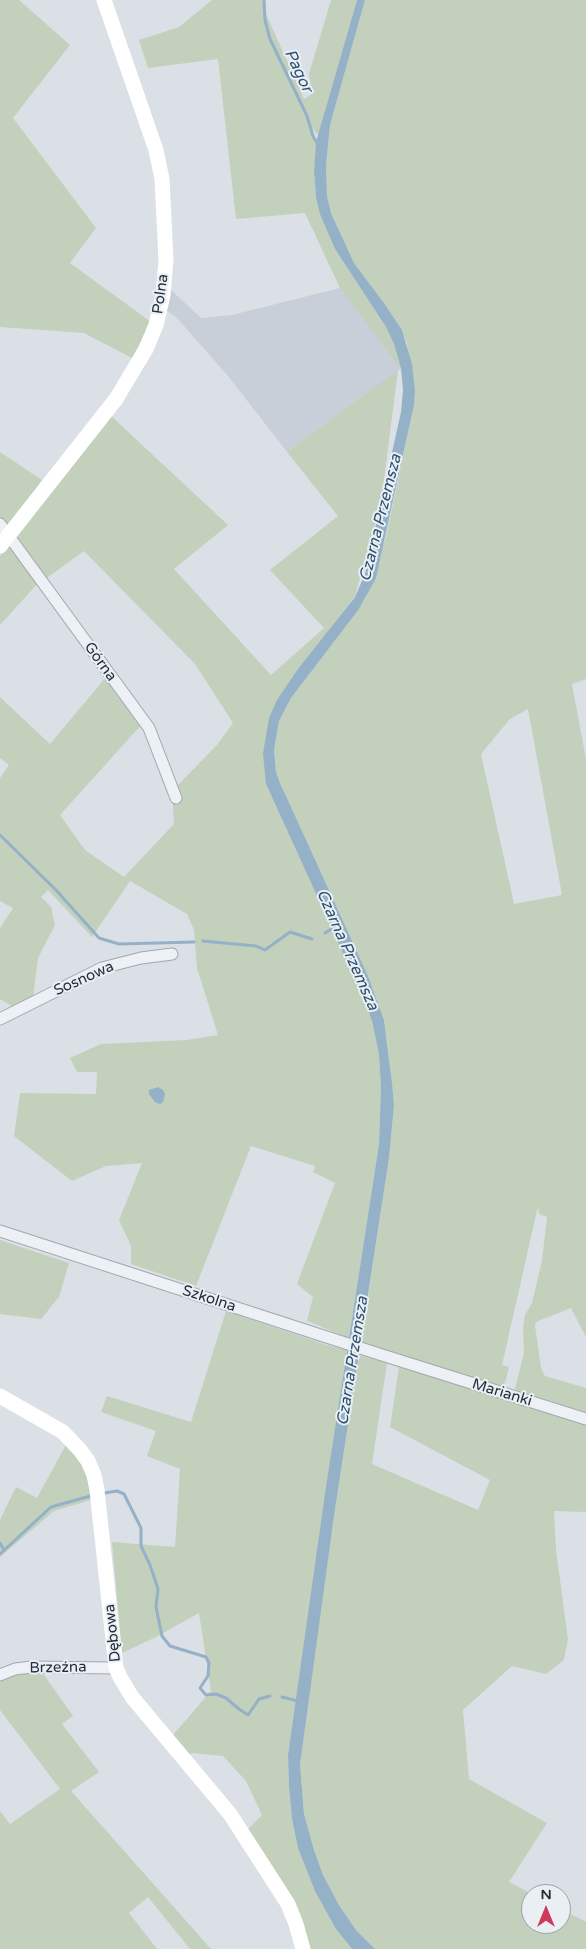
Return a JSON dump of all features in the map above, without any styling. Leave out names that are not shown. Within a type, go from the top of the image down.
[{"type":"street","name":"Polna","points":[[3,535],[116,400],[146,349],[156,325],[163,295],[166,260],[162,179],[156,150],[104,0]]},
{"type":"street","name":"Górna","points":[[3,535],[149,728],[176,798]]},
{"type":"street","name":"Sosnowa","points":[[0,1019],[102,968],[141,958],[172,954]]},
{"type":"street","name":"Szkolna","points":[[0,1231],[418,1367]]},
{"type":"street","name":"Marianki","points":[[418,1367],[586,1419]]},
{"type":"street","name":"Dębowa","points":[[0,1396],[63,1432],[80,1450],[91,1467],[96,1482],[116,1668],[123,1685],[230,1814],[293,1914],[303,1949]]},
{"type":"street","name":"Brzeźna","points":[[0,1675],[15,1669],[32,1667],[116,1668]]},
{"type":"shaded area","points":[[340,288],[403,367],[287,452],[228,376],[176,317],[164,309],[170,289],[201,318],[232,315]]},
{"type":"green space","points":[[0,0],[19,0],[70,45],[13,118],[96,228],[70,263],[151,322],[132,358],[84,333],[0,327]]},
{"type":"green space","points":[[212,0],[265,0],[266,14],[304,99],[312,94],[309,74],[331,0],[357,0],[321,132],[316,134],[312,126],[316,146],[314,171],[316,197],[335,249],[386,327],[394,344],[401,369],[340,288],[305,213],[236,219],[218,59],[148,68],[139,40],[179,27]]},
{"type":"green space","points":[[365,0],[586,0],[586,679],[572,684],[586,759],[586,1337],[571,1308],[536,1322],[535,1325],[541,1368],[545,1376],[586,1388],[586,1415],[518,1394],[515,1389],[524,1353],[523,1328],[525,1315],[532,1303],[542,1261],[547,1217],[539,1214],[538,1206],[502,1365],[509,1367],[505,1383],[499,1387],[361,1343],[389,1158],[394,1105],[384,1020],[368,976],[294,817],[276,772],[274,750],[279,721],[291,698],[359,609],[366,597],[386,537],[414,405],[415,391],[407,344],[402,330],[354,263],[331,213],[327,196],[326,166],[330,125]],"holes":[[[528,709],[562,895],[514,904],[481,754],[510,719]]]},
{"type":"green space","points":[[398,370],[381,503],[355,596],[277,700],[266,784],[367,1006],[379,1055],[381,1087],[379,1144],[349,1338],[307,1321],[313,1297],[297,1284],[335,1183],[313,1172],[315,1166],[251,1146],[196,1286],[131,1264],[131,1246],[119,1220],[142,1163],[106,1166],[72,1181],[14,1136],[20,1093],[96,1094],[97,1072],[77,1072],[70,1058],[101,1044],[187,1040],[218,1035],[197,968],[194,930],[187,914],[130,881],[92,937],[48,890],[41,897],[51,907],[55,925],[38,958],[33,998],[15,1008],[0,999],[0,928],[13,908],[0,901],[0,778],[9,765],[0,758],[0,697],[50,744],[106,677],[142,724],[60,815],[85,850],[124,877],[174,824],[172,791],[217,745],[233,723],[195,664],[84,551],[44,580],[17,536],[111,416],[228,525],[174,569],[271,675],[324,628],[270,570],[338,516],[287,452]]},
{"type":"green space","points":[[0,452],[42,480],[5,535],[0,530]]},
{"type":"green space","points":[[9,545],[39,582],[0,625],[0,556]]},
{"type":"green space","points":[[0,1240],[69,1263],[59,1297],[41,1319],[0,1314]]},
{"type":"green space","points":[[226,1311],[347,1350],[288,1755],[292,1819],[298,1848],[336,1929],[352,1949],[309,1949],[247,1830],[262,1815],[246,1781],[223,1756],[192,1753],[188,1755],[172,1736],[211,1691],[199,1613],[122,1653],[112,1542],[175,1547],[180,1469],[147,1456],[156,1431],[101,1412],[107,1396],[191,1422]]},
{"type":"green space","points":[[359,1355],[387,1363],[372,1464],[478,1510],[490,1480],[390,1427],[399,1367],[586,1422],[586,1512],[554,1511],[556,1550],[568,1639],[564,1660],[546,1674],[512,1666],[463,1710],[469,1779],[547,1823],[509,1882],[521,1888],[521,1934],[571,1934],[571,1914],[586,1922],[586,1949],[375,1949],[356,1930],[339,1905],[323,1875],[304,1814],[300,1764],[334,1516]]},
{"type":"green space","points":[[67,1443],[91,1477],[94,1499],[54,1511],[0,1557],[0,1520],[16,1487],[37,1498]]},
{"type":"green space","points":[[42,1672],[73,1716],[62,1724],[99,1772],[71,1791],[211,1949],[190,1949],[148,1897],[129,1913],[157,1949],[0,1949],[0,1811],[10,1824],[60,1789],[0,1710],[0,1682],[10,1675]]},
{"type":"water","name":"Czarna Przemsza","points":[[357,0],[365,0],[330,125],[326,166],[327,196],[331,213],[354,263],[402,330],[412,364],[415,391],[414,405],[376,578],[359,609],[291,698],[279,721],[274,750],[276,772],[280,783],[368,976],[384,1020],[394,1105],[389,1158],[334,1516],[300,1764],[304,1814],[323,1875],[339,1905],[356,1930],[375,1949],[352,1949],[336,1929],[315,1891],[298,1848],[292,1819],[288,1755],[326,1487],[379,1144],[381,1087],[379,1055],[367,1006],[266,784],[263,754],[269,718],[277,700],[298,669],[355,597],[365,574],[401,412],[403,390],[401,368],[394,344],[386,327],[335,249],[320,214],[316,197],[314,171],[316,142]]},
{"type":"water","points":[[158,1087],[165,1094],[163,1102],[160,1104],[155,1102],[149,1094],[149,1090]]},
{"type":"waterway","name":"Pagor","points":[[264,0],[265,20],[270,39],[307,116],[318,145]]},
{"type":"waterway","points":[[0,835],[56,890],[99,938],[119,944],[194,942]]},
{"type":"waterway","name":"Czarna Przemsza","points":[[325,933],[335,927]]},
{"type":"waterway","points":[[203,941],[256,946],[265,950],[290,932],[312,939]]},
{"type":"waterway","points":[[104,1493],[117,1491],[124,1494],[141,1528],[141,1546],[158,1589],[156,1607],[162,1636],[170,1646],[206,1657],[209,1663],[208,1676],[200,1688],[206,1695],[216,1694],[226,1698],[248,1715],[259,1699],[270,1696]]},
{"type":"waterway","points":[[0,1554],[51,1507],[94,1495]]},
{"type":"waterway","points":[[0,1543],[4,1550]]},
{"type":"waterway","points":[[282,1697],[298,1701]]}]
